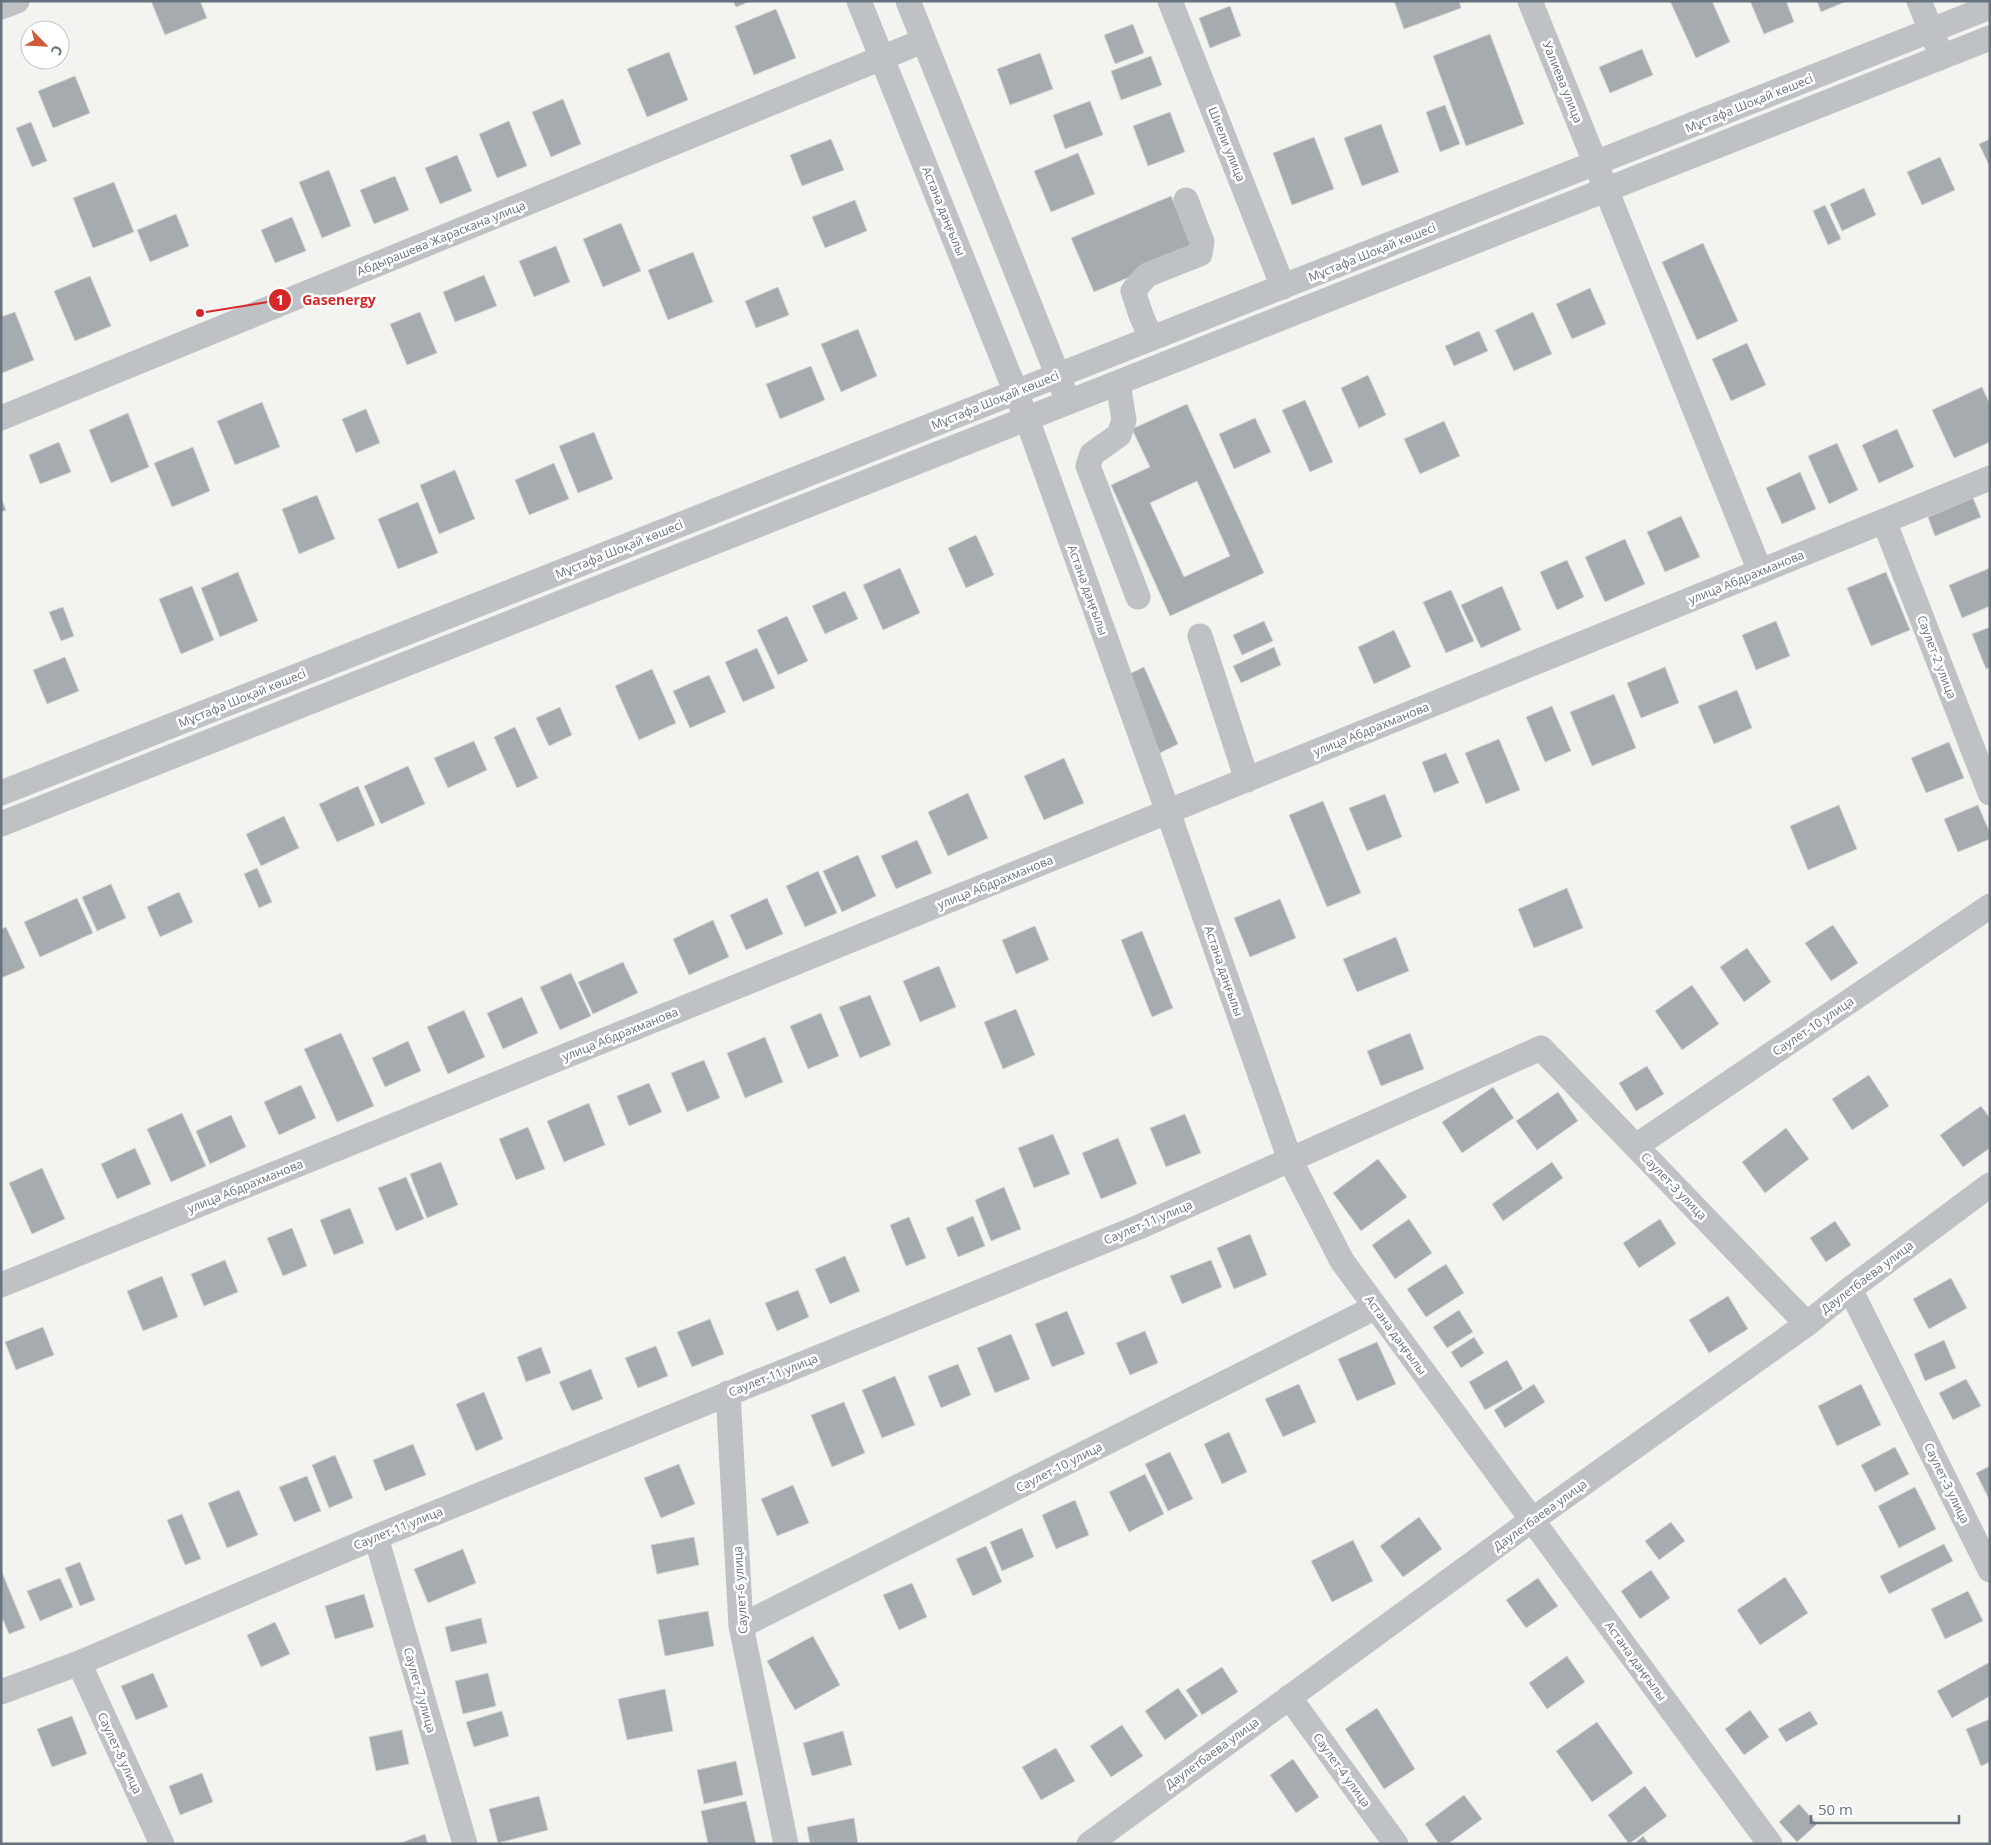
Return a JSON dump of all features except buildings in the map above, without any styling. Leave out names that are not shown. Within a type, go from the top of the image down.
[{"type":"street","points":[[1,7],[17,1]]},
{"type":"street","name":"Астана даңғылы","points":[[859,1],[1027,419],[1290,1160],[1342,1261],[1770,1844]]},
{"type":"street","points":[[908,1],[1068,403]]},
{"type":"street","name":"Шиели улица","points":[[1170,1],[1283,287]]},
{"type":"street","name":"Уалиева улица","points":[[1530,1],[1760,571]]},
{"type":"street","points":[[1920,1],[1942,57]]},
{"type":"street","name":"Мұстафа Шоқай көшесі","points":[[1,793],[1990,7]]},
{"type":"street","points":[[1,824],[1990,38]]},
{"type":"street","name":"Абдырашева Жараскана улица","points":[[1,418],[923,41]]},
{"type":"street","points":[[1151,338],[1133,291],[1147,275],[1200,254],[1202,242],[1186,200]]},
{"type":"street","points":[[1118,383],[1124,420],[1119,435],[1092,454],[1088,466],[1138,597]]},
{"type":"street","name":"улица Абдрахманова","points":[[1,1286],[1990,478]]},
{"type":"street","name":"Саулет-2 улица","points":[[1884,521],[1990,793]]},
{"type":"street","points":[[1200,636],[1247,780]]},
{"type":"street","name":"Саулет-10 улица","points":[[1636,1146],[1990,906]]},
{"type":"street","name":"Саулет-11 улица","points":[[1,1692],[79,1663],[376,1537],[1130,1231],[1541,1048]]},
{"type":"street","name":"Саулет-3 улица","points":[[1541,1048],[1807,1324]]},
{"type":"street","name":"Даулетбаева улица","points":[[1093,1842],[1532,1520],[1807,1324],[1850,1289],[1990,1185]]},
{"type":"street","name":"Саулет-3 улица","points":[[1850,1289],[1990,1570]]},
{"type":"street","name":"Саулет-10 улица","points":[[741,1626],[1376,1307]]},
{"type":"street","name":"Саулет-6 улица","points":[[728,1393],[741,1626],[786,1844]]},
{"type":"street","name":"Саулет-7 улица","points":[[376,1537],[465,1844]]},
{"type":"street","name":"Саулет-8 улица","points":[[79,1663],[162,1844]]},
{"type":"street","name":"Саулет-4 улица","points":[[1289,1697],[1396,1844]]},
{"type":"place","name":"Gasenergy","points":[[200,313]]}]
